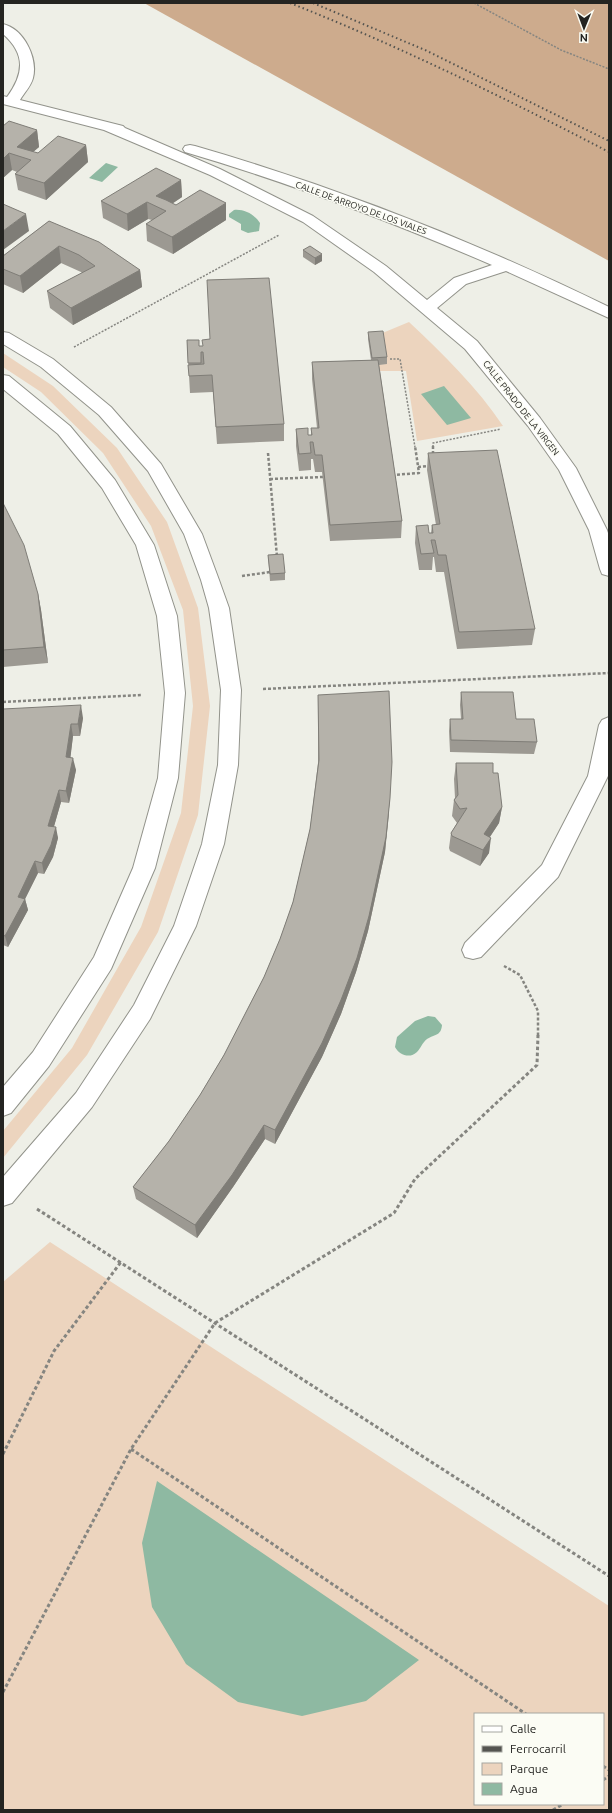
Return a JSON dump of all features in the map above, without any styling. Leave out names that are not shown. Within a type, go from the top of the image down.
[{"type":"street","points":[[3,28],[10,33],[22,47],[27,61],[26,77],[7,101]]},
{"type":"street","name":"CALLE DE ARROYO DE LOS VIALES","points":[[7,101],[105,125],[224,159],[350,202],[507,265],[559,288],[609,313]]},
{"type":"street","name":"CALLE DE ARROYO DE LOS VIALES","points":[[105,125],[215,172],[308,219],[380,269],[428,308]]},
{"type":"street","points":[[428,308],[460,281],[507,265]]},
{"type":"street","name":"CALLE PRADO DE LA VIRGEN","points":[[428,308],[471,345],[534,422],[567,468],[598,530],[609,569]]},
{"type":"street","points":[[3,337],[47,363],[105,411],[155,468],[193,534],[219,608],[231,690],[228,765],[213,844],[185,926],[142,1012],[84,1100],[5,1193]]},
{"type":"street","points":[[3,380],[69,436],[109,484],[145,545],[167,616],[175,693],[168,778],[144,868],[103,962],[41,1059],[3,1105]]},
{"type":"street","points":[[473,950],[550,871],[598,776],[609,725]]},
{"type":"path","points":[[474,3],[561,50],[609,69]]},
{"type":"path","points":[[47,363],[308,219]]},
{"type":"path","points":[[390,359],[400,359],[419,473],[392,475]]},
{"type":"path","points":[[434,458],[433,443],[534,422]]},
{"type":"path","points":[[268,453],[277,561]]},
{"type":"path","points":[[418,467],[434,466]]},
{"type":"path","points":[[270,479],[323,477]]},
{"type":"path","points":[[231,690],[609,672]]},
{"type":"path","points":[[3,702],[175,693]]},
{"type":"path","points":[[3,1692],[131,1449],[215,1323],[394,1213],[415,1179],[537,1065],[538,1011],[520,975],[473,950]]},
{"type":"path","points":[[5,1193],[121,1262],[609,1576]]},
{"type":"path","points":[[3,1454],[54,1351],[121,1262]]},
{"type":"path","points":[[131,1449],[525,1713]]},
{"type":"green space","points":[[409,322],[471,384],[503,426],[417,441],[406,371],[364,371],[363,365],[387,364],[368,339]]},
{"type":"green space","points":[[3,353],[53,386],[117,448],[167,522],[198,608],[210,706],[198,815],[158,932],[87,1055],[3,1158],[3,1131],[72,1048],[141,927],[181,813],[193,706],[183,610],[151,526],[103,453],[41,392],[3,367]]},
{"type":"green space","points":[[50,1242],[609,1606],[609,1810],[3,1810],[3,1282]]},
{"type":"shaded area","points":[[144,3],[609,3],[609,261]]},
{"type":"water","points":[[106,163],[118,167],[102,182],[89,178]]},
{"type":"water","points":[[234,210],[245,211],[255,217],[260,223],[259,231],[248,233],[241,230],[241,224],[229,217],[229,214]]},
{"type":"water","points":[[444,386],[471,418],[447,425],[421,394]]},
{"type":"water","points":[[428,1016],[435,1017],[442,1025],[439,1033],[427,1039],[414,1054],[408,1056],[399,1052],[395,1047],[397,1037],[415,1021]]},
{"type":"water","points":[[157,1481],[419,1660],[366,1701],[302,1716],[238,1702],[186,1664],[152,1607],[142,1543]]},
{"type":"building","points":[[9,121],[37,130],[17,147],[38,153],[58,136],[86,145],[44,183],[15,174],[31,160],[9,153],[3,159],[3,126]]},
{"type":"building","points":[[156,168],[181,180],[156,196],[176,205],[200,190],[226,203],[172,237],[146,224],[166,211],[147,202],[127,214],[101,201]]},
{"type":"building","points":[[3,204],[26,214],[3,231]]},
{"type":"building","points":[[49,221],[99,242],[140,270],[71,308],[47,291],[95,266],[79,255],[59,246],[20,276],[3,269],[3,256]]},
{"type":"building","points":[[310,246],[322,254],[315,258],[303,250]]},
{"type":"building","points":[[269,278],[284,424],[216,427],[212,375],[189,376],[188,365],[204,364],[203,352],[201,352],[201,363],[188,363],[187,340],[199,340],[199,346],[203,346],[202,340],[210,339],[207,280]]},
{"type":"building","points":[[383,331],[387,357],[372,358],[368,332]]},
{"type":"building","points":[[378,360],[402,521],[330,525],[322,455],[315,455],[313,442],[310,442],[311,453],[299,454],[296,429],[308,428],[308,435],[312,435],[311,428],[319,428],[312,362]]},
{"type":"building","points":[[497,450],[535,629],[459,632],[446,555],[438,555],[435,540],[431,540],[434,553],[421,554],[416,526],[428,525],[429,533],[433,533],[432,525],[440,524],[428,453]]},
{"type":"building","points":[[3,503],[24,545],[38,594],[44,647],[3,650]]},
{"type":"building","points":[[283,554],[285,573],[270,574],[268,555]]},
{"type":"building","points":[[389,691],[392,762],[386,837],[369,916],[357,958],[322,1043],[275,1130],[264,1125],[232,1175],[195,1225],[133,1187],[169,1141],[200,1095],[224,1055],[264,977],[280,939],[293,902],[310,829],[319,760],[318,695]]},
{"type":"building","points":[[461,692],[513,692],[516,719],[534,719],[537,742],[451,740],[450,719],[463,719]]},
{"type":"building","points":[[81,705],[78,724],[71,724],[66,757],[73,758],[66,791],[59,790],[48,826],[56,827],[51,845],[42,863],[35,861],[18,897],[25,899],[5,936],[3,935],[3,709]]},
{"type":"building","points":[[456,763],[493,763],[493,773],[498,773],[502,807],[484,834],[491,838],[483,850],[452,836],[451,833],[467,808],[460,809],[454,800],[458,795]]},
{"type":"railway","points":[[290,3],[451,73],[609,152]]},
{"type":"railway","points":[[313,3],[425,50],[609,141]]}]
